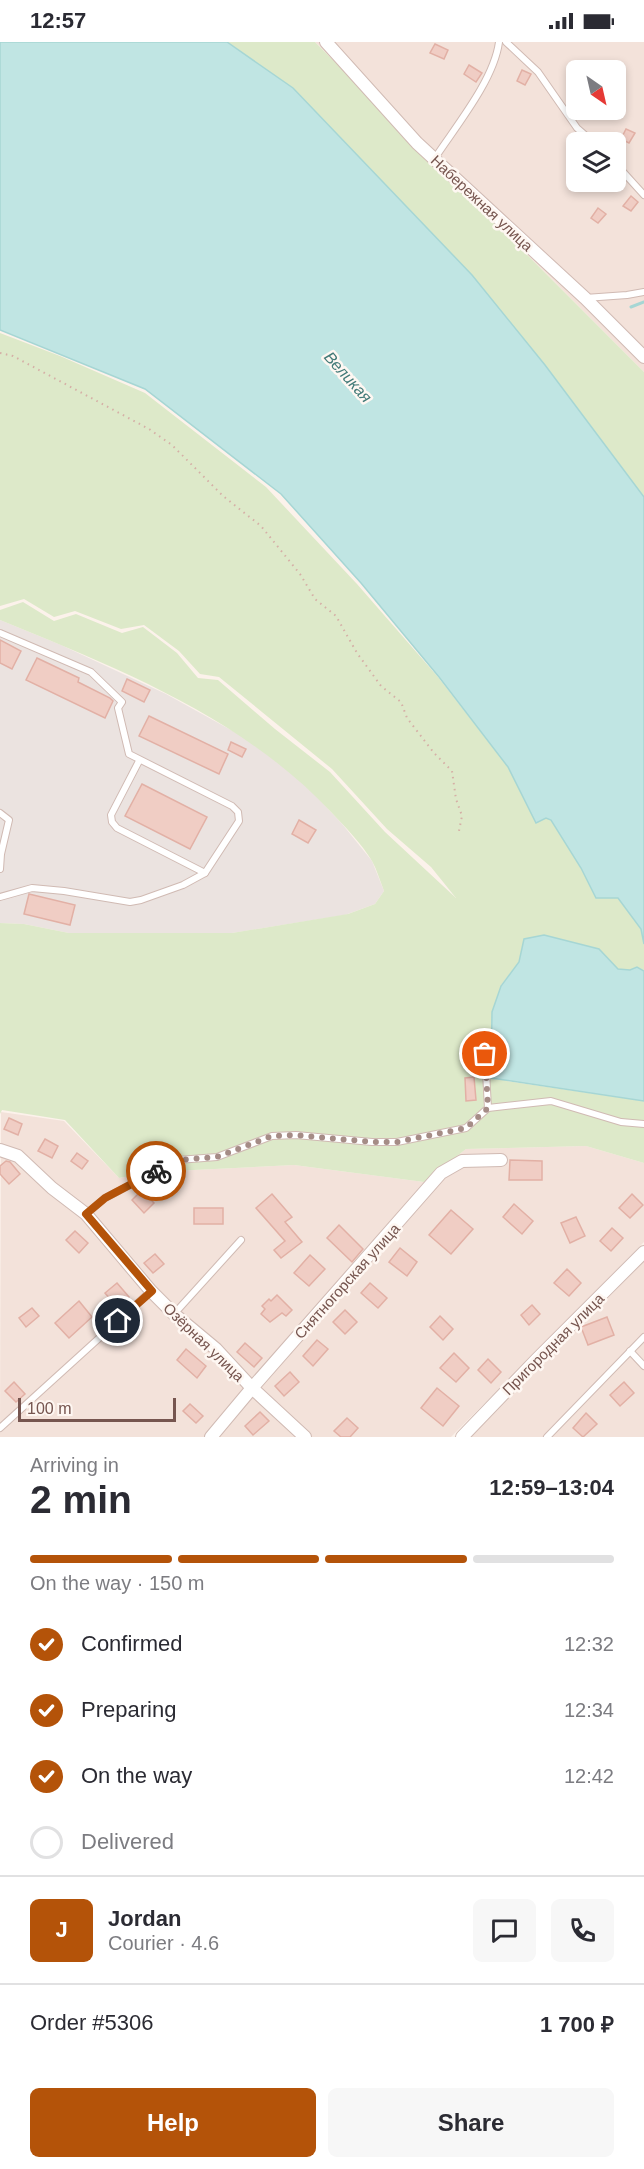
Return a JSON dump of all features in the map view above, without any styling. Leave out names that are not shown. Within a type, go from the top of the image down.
[{"type":"street","name":"Набережная улица","points":[[326,42],[417,143],[585,298],[644,357]]},
{"type":"street","name":"Озёрная улица","points":[[0,1150],[18,1156],[52,1188],[86,1214],[174,1314],[216,1348],[252,1388],[305,1437]]},
{"type":"street","name":"Снятногорская улица","points":[[211,1437],[441,1173],[462,1161],[501,1160]]},
{"type":"street","name":"Пригородная улица","points":[[462,1437],[644,1252]]},
{"type":"lane","points":[[434,159],[468,109],[496,59],[499,42]]},
{"type":"lane","points":[[506,42],[538,72],[582,132]]},
{"type":"lane","points":[[626,175],[644,195]]},
{"type":"lane","points":[[585,298],[644,292]]},
{"type":"lane","points":[[0,633],[91,672],[122,702],[118,708],[129,754],[232,806],[238,812],[239,821],[205,873],[183,885],[130,902],[32,888],[0,897]]},
{"type":"lane","points":[[139,761],[111,815],[112,822],[117,828],[205,873]]},
{"type":"lane","points":[[0,813],[9,820],[0,869]]},
{"type":"lane","points":[[484,1036],[488,1108]]},
{"type":"lane","points":[[86,1214],[105,1198],[178,1160],[217,1157],[272,1136],[296,1135],[397,1142],[466,1128],[488,1108],[551,1101],[621,1122],[644,1124]]},
{"type":"lane","points":[[174,1314],[241,1240]]},
{"type":"lane","points":[[0,1428],[152,1291]]},
{"type":"lane","points":[[550,1436],[644,1337]]},
{"type":"lane","points":[[630,1351],[644,1366]]},
{"type":"path","points":[[0,353],[23,361],[149,429],[172,446],[223,496],[261,526],[300,574],[315,599],[336,616],[357,653],[381,686],[401,702],[407,717],[434,753],[452,771],[456,800],[462,816],[459,831]]},
{"type":"shaded area","points":[[315,42],[644,42],[644,372],[377,103]]},
{"type":"shaded area","points":[[0,620],[61,645],[166,694],[249,740],[305,784],[372,861],[384,891],[375,904],[345,915],[232,933],[69,933],[24,924],[0,923]]},
{"type":"shaded area","points":[[1,1112],[64,1121],[119,1178],[153,1172],[294,1165],[424,1182],[466,1149],[586,1146],[644,1163],[644,1242],[451,1437],[0,1437]]},
{"type":"shaded area","points":[[644,1261],[644,1437],[471,1437],[610,1296]]},
{"type":"green space","points":[[227,42],[315,42],[644,372],[644,497],[545,365],[472,275],[293,88]]},
{"type":"green space","points":[[0,333],[145,393],[266,487],[357,584],[438,677],[508,767],[536,823],[546,818],[551,820],[581,868],[596,898],[618,898],[641,929],[644,944],[644,971],[637,967],[630,970],[618,969],[599,949],[544,935],[524,939],[519,962],[501,985],[507,1081],[644,1101],[644,1163],[586,1146],[466,1149],[424,1182],[294,1165],[153,1172],[119,1178],[65,1120],[2,1110],[0,1114],[0,923],[24,924],[69,933],[232,933],[348,914],[375,904],[384,891],[372,861],[353,836],[296,779],[259,749],[177,699],[133,677],[0,620],[0,610],[23,602],[54,621],[76,614],[122,633],[143,627],[177,653],[198,678],[218,680],[330,772],[385,832],[456,898],[431,867],[387,829],[332,769],[219,677],[200,674],[179,651],[144,625],[121,629],[75,611],[54,617],[24,599],[0,606]]},
{"type":"water","name":"Великая","points":[[0,42],[227,42],[293,88],[472,275],[545,365],[644,497],[644,944],[641,929],[618,898],[596,898],[581,868],[551,820],[546,818],[536,823],[508,767],[439,677],[361,583],[281,494],[145,389],[0,330]]},
{"type":"water","points":[[544,935],[599,949],[618,969],[630,970],[637,967],[644,971],[644,1101],[491,1078],[492,1012],[501,986],[519,962],[524,939]]},
{"type":"building","points":[[435,44],[448,50],[444,59],[430,53]]},
{"type":"building","points":[[469,65],[482,73],[476,82],[464,74]]},
{"type":"building","points":[[522,70],[531,74],[525,85],[517,81]]},
{"type":"building","points":[[626,129],[635,133],[629,143],[626,142]]},
{"type":"building","points":[[631,196],[638,202],[631,211],[623,206]]},
{"type":"building","points":[[598,208],[606,214],[598,223],[591,218]]},
{"type":"building","points":[[0,640],[21,651],[12,669],[0,663]]},
{"type":"building","points":[[37,658],[79,678],[78,682],[110,698],[113,701],[105,718],[26,680]]},
{"type":"building","points":[[127,679],[150,690],[144,702],[122,691]]},
{"type":"building","points":[[149,716],[228,754],[219,774],[139,736]]},
{"type":"building","points":[[231,742],[246,749],[242,757],[228,750]]},
{"type":"building","points":[[142,784],[207,817],[190,849],[125,816]]},
{"type":"building","points":[[299,820],[316,830],[308,843],[292,834]]},
{"type":"building","points":[[29,894],[75,905],[70,925],[24,914]]},
{"type":"building","points":[[474,1077],[476,1100],[466,1101],[465,1078]]},
{"type":"building","points":[[9,1118],[22,1124],[18,1135],[4,1129]]},
{"type":"building","points":[[45,1139],[58,1146],[52,1158],[38,1151]]},
{"type":"building","points":[[77,1153],[88,1161],[82,1169],[71,1161]]},
{"type":"building","points":[[510,1160],[542,1161],[542,1180],[509,1180]]},
{"type":"building","points":[[6,1161],[10,1162],[20,1174],[9,1184],[0,1174],[0,1166]]},
{"type":"building","points":[[142,1190],[154,1203],[144,1213],[132,1200]]},
{"type":"building","points":[[272,1194],[292,1217],[285,1222],[302,1242],[281,1258],[274,1250],[285,1241],[256,1208]]},
{"type":"building","points":[[632,1194],[643,1205],[630,1218],[619,1208]]},
{"type":"building","points":[[514,1204],[533,1221],[522,1234],[503,1217]]},
{"type":"building","points":[[194,1208],[223,1208],[223,1224],[194,1224]]},
{"type":"building","points":[[451,1210],[473,1229],[451,1254],[429,1235]]},
{"type":"building","points":[[576,1217],[585,1236],[570,1243],[561,1223]]},
{"type":"building","points":[[339,1225],[363,1249],[352,1262],[327,1238]]},
{"type":"building","points":[[612,1228],[623,1238],[611,1251],[600,1241]]},
{"type":"building","points":[[75,1231],[88,1243],[79,1253],[66,1240]]},
{"type":"building","points":[[400,1248],[417,1262],[407,1276],[389,1262]]},
{"type":"building","points":[[155,1254],[164,1264],[153,1273],[144,1263]]},
{"type":"building","points":[[310,1255],[325,1269],[309,1286],[294,1273]]},
{"type":"building","points":[[567,1269],[581,1283],[569,1296],[554,1283]]},
{"type":"building","points":[[117,1283],[129,1297],[117,1307],[105,1293]]},
{"type":"building","points":[[370,1283],[387,1298],[378,1308],[361,1293]]},
{"type":"building","points":[[277,1295],[292,1310],[286,1316],[282,1313],[270,1322],[261,1314],[265,1309],[262,1306]]},
{"type":"building","points":[[79,1301],[92,1317],[69,1338],[55,1323]]},
{"type":"building","points":[[532,1305],[540,1314],[529,1325],[521,1315]]},
{"type":"building","points":[[32,1308],[39,1316],[26,1327],[19,1318]]},
{"type":"building","points":[[345,1310],[357,1322],[345,1334],[333,1322]]},
{"type":"building","points":[[440,1316],[453,1329],[443,1340],[430,1327]]},
{"type":"building","points":[[607,1317],[614,1335],[588,1345],[581,1327]]},
{"type":"building","points":[[317,1340],[328,1349],[313,1366],[303,1356]]},
{"type":"building","points":[[245,1343],[262,1358],[254,1367],[237,1352]]},
{"type":"building","points":[[186,1349],[206,1366],[197,1378],[177,1360]]},
{"type":"building","points":[[454,1353],[469,1368],[456,1382],[440,1368]]},
{"type":"building","points":[[488,1359],[501,1372],[491,1383],[478,1370]]},
{"type":"building","points":[[290,1372],[299,1382],[284,1396],[275,1386]]},
{"type":"building","points":[[14,1382],[25,1394],[16,1402],[5,1391]]},
{"type":"building","points":[[624,1382],[634,1393],[620,1406],[610,1395]]},
{"type":"building","points":[[437,1388],[459,1406],[443,1426],[421,1408]]},
{"type":"building","points":[[190,1404],[203,1416],[196,1423],[183,1411]]},
{"type":"building","points":[[260,1412],[269,1421],[253,1435],[245,1426]]},
{"type":"building","points":[[586,1413],[597,1424],[583,1437],[573,1428]]},
{"type":"building","points":[[347,1418],[358,1428],[350,1437],[341,1437],[334,1431]]},
{"type":"waterway","points":[[631,307],[644,302]]},
{"type":"way so far","points":[[156,1171],[178,1160],[217,1157],[272,1136],[296,1135],[397,1142],[466,1128],[488,1108],[485,1054]]},
{"type":"route","points":[[118,1321],[152,1291],[86,1214],[105,1198],[156,1171]]}]
